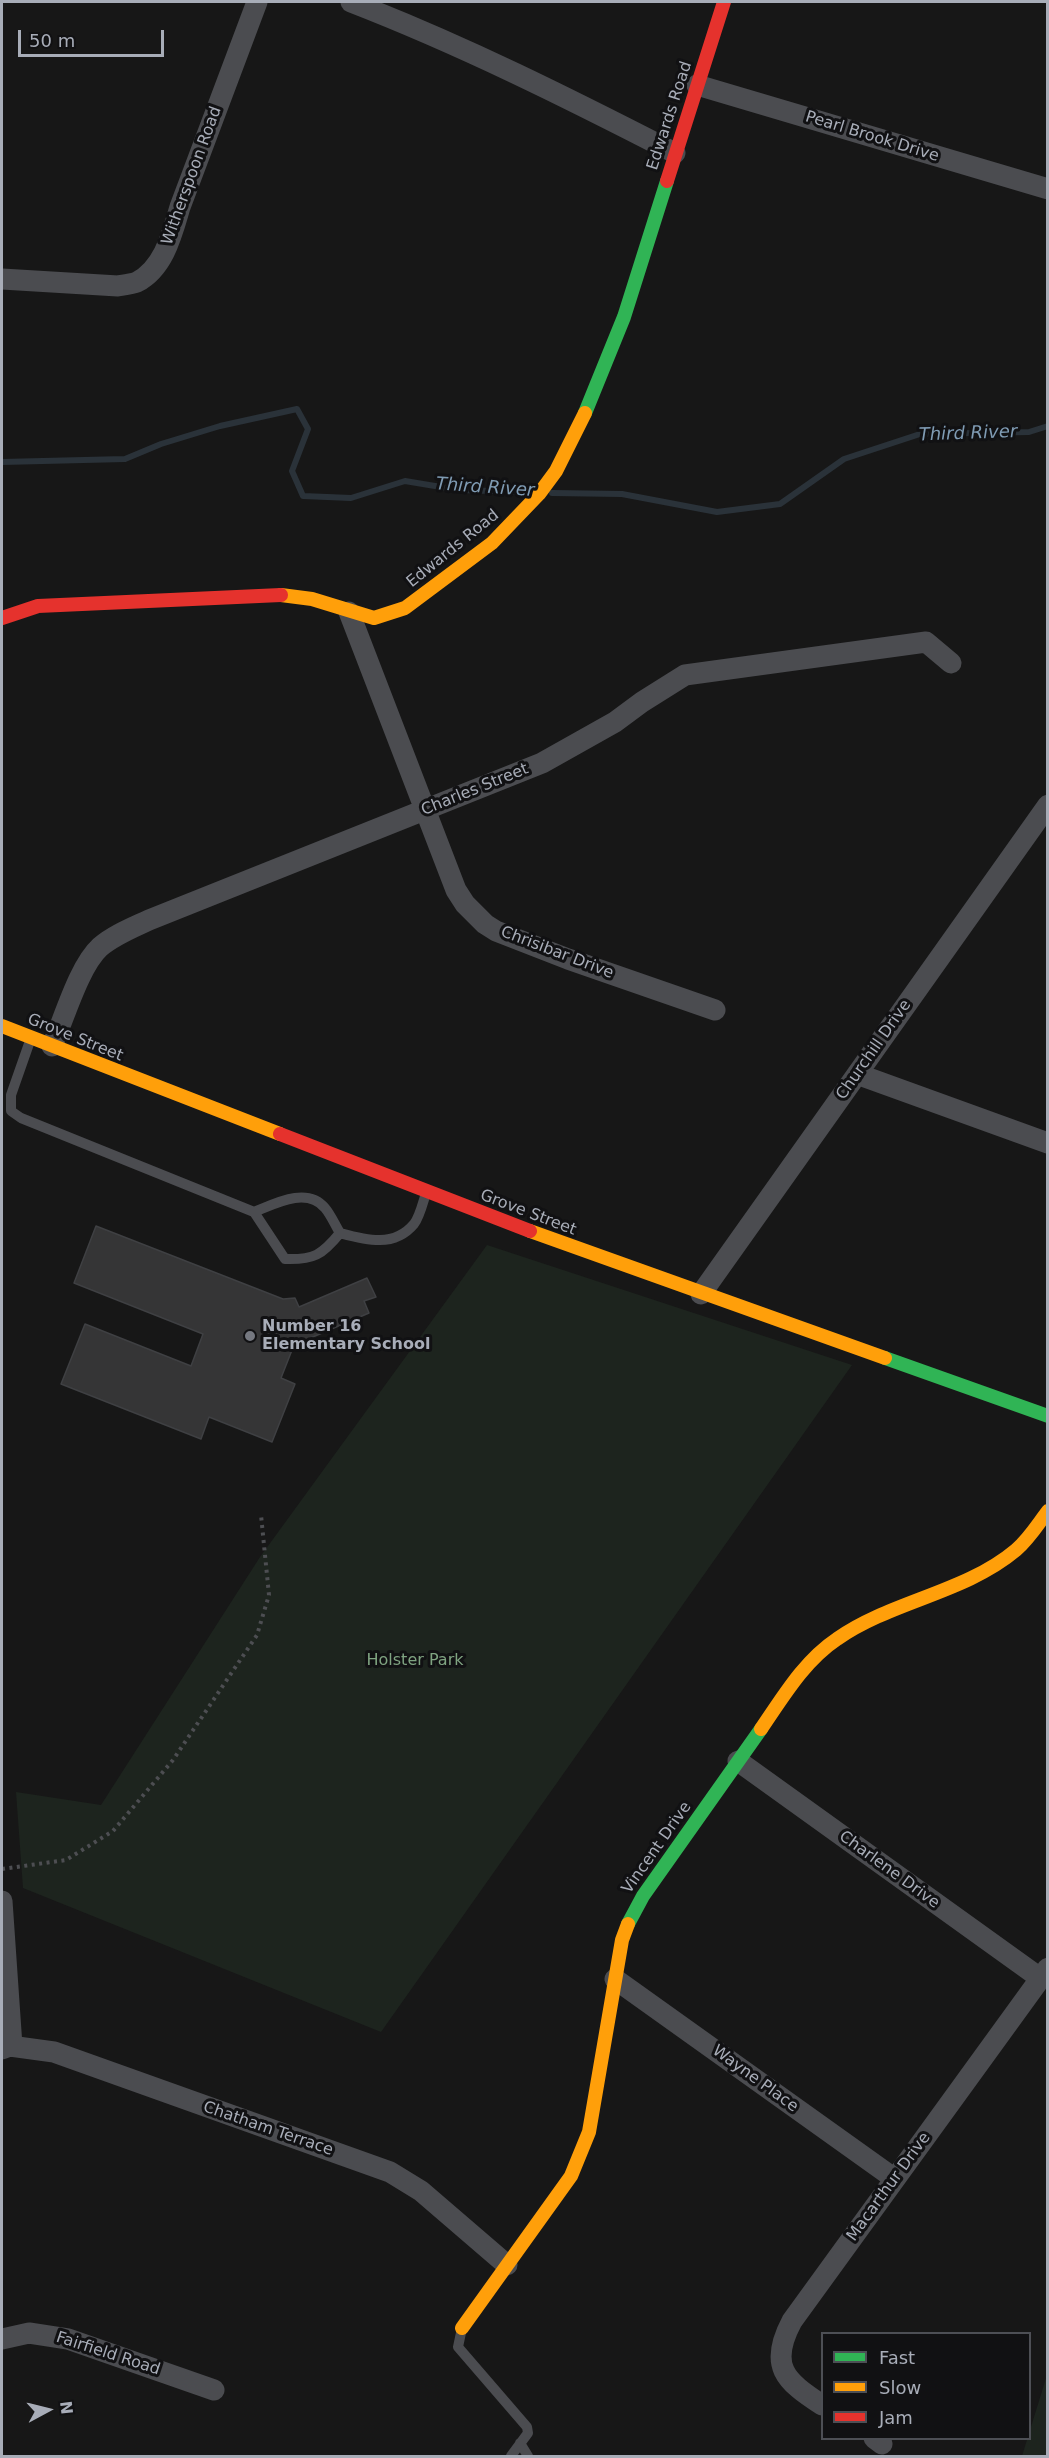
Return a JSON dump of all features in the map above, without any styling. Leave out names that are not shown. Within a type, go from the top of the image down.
[{"type":"street","name":"Witherspoon Road","points":[[2,279],[118,286],[136,282],[150,271],[170,241],[180,207],[257,2]]},
{"type":"street","points":[[351,2],[441,38],[540,84],[675,153]]},
{"type":"street","name":"Edwards Road","points":[[2,618],[38,606],[238,595],[292,595],[374,618],[405,608],[492,543],[534,500],[556,471],[600,380],[624,317],[724,2]]},
{"type":"street","name":"Pearl Brook Drive","points":[[697,85],[1047,189]]},
{"type":"street","name":"Chrisibar Drive","points":[[349,612],[456,890],[465,904],[485,924],[496,931],[568,959],[715,1010]]},
{"type":"street","name":"Charles Street","points":[[52,1046],[84,967],[99,948],[118,935],[149,920],[560,754],[615,722],[651,695],[685,675],[926,642],[951,663]]},
{"type":"street","name":"Churchill Drive","points":[[701,1294],[1047,806]]},
{"type":"street","name":"Grove Street","points":[[2,1026],[427,1191],[701,1294],[1047,1416]]},
{"type":"street","points":[[857,1074],[1047,1143]]},
{"type":"street","name":"Vincent Drive","points":[[462,2328],[571,2176],[581,2156],[589,2132],[622,1940],[630,1918],[643,1896],[798,1676],[815,1654],[831,1641],[885,1613],[988,1570],[1017,1549],[1047,1511]]},
{"type":"street","name":"Charlene Drive","points":[[738,1761],[1044,1973]]},
{"type":"street","points":[[2,1901],[7,2048]]},
{"type":"street","name":"Macarthur Drive","points":[[821,2404],[801,2391],[785,2376],[781,2358],[784,2337],[792,2321],[1044,1973]]},
{"type":"street","name":"Wayne Place","points":[[615,1979],[895,2179]]},
{"type":"street","name":"Chatham Terrace","points":[[7,2048],[54,2052],[390,2172],[421,2191],[507,2265]]},
{"type":"street","name":"Fairfield Road","points":[[2,2339],[29,2333],[68,2339],[214,2390]]},
{"type":"lane","points":[[31,1038],[11,1095],[11,1111],[21,1118],[254,1212],[285,1259],[307,1260],[326,1250],[340,1233]]},
{"type":"lane","points":[[254,1212],[289,1197],[310,1199],[324,1206],[340,1233],[370,1242],[395,1239],[415,1223],[427,1191]]},
{"type":"lane","points":[[462,2328],[458,2347],[527,2427],[528,2433],[511,2457]]},
{"type":"lane","points":[[520,2443],[528,2457]]},
{"type":"path","points":[[2,1869],[66,1860],[114,1831],[173,1760],[257,1635],[269,1595],[261,1515]]},
{"type":"green space","name":"Holster Park","points":[[487,1245],[852,1365],[381,2032],[23,1888],[16,1792],[101,1805],[260,1557]]},
{"type":"green space","points":[[1047,2375],[1047,2456],[1022,2456],[1027,2440],[1031,2440],[1031,2427]]},
{"type":"building","name":"Number 16 Elementary School","points":[[96,1226],[283,1299],[295,1298],[299,1307],[367,1278],[376,1297],[364,1301],[369,1313],[294,1345],[281,1378],[295,1384],[272,1442],[209,1417],[201,1439],[61,1384],[85,1324],[191,1366],[203,1334],[74,1283]]},
{"type":"waterway","name":"Third River","points":[[2,462],[125,459],[161,444],[220,426],[297,409],[308,429],[292,471],[303,496],[351,498],[405,481],[459,490],[527,492]]},
{"type":"waterway","name":"Third River","points":[[552,493],[622,494],[717,512],[780,504],[844,459],[920,434],[1029,432],[1048,426]]},
{"type":"traffic: fast","points":[[585,413],[624,317],[667,181]]},
{"type":"traffic: fast","points":[[885,1358],[1048,1416]]},
{"type":"traffic: fast","points":[[628,1924],[643,1896],[761,1729]]},
{"type":"traffic: slow","points":[[281,595],[312,599],[374,618],[405,608],[492,543],[539,494],[556,471],[585,413]]},
{"type":"traffic: slow","points":[[2,1026],[280,1134]]},
{"type":"traffic: slow","points":[[530,1231],[885,1358]]},
{"type":"traffic: slow","points":[[761,1729],[795,1680],[825,1648],[858,1626],[974,1577],[996,1565],[1021,1546],[1048,1511]]},
{"type":"traffic: slow","points":[[462,2328],[571,2176],[589,2132],[622,1940],[628,1924]]},
{"type":"traffic: jam","points":[[667,181],[724,2]]},
{"type":"traffic: jam","points":[[2,618],[38,606],[281,595]]},
{"type":"traffic: jam","points":[[280,1134],[530,1231]]},
{"type":"place","name":"Number 16 Elementary School","points":[[250,1336]]}]
